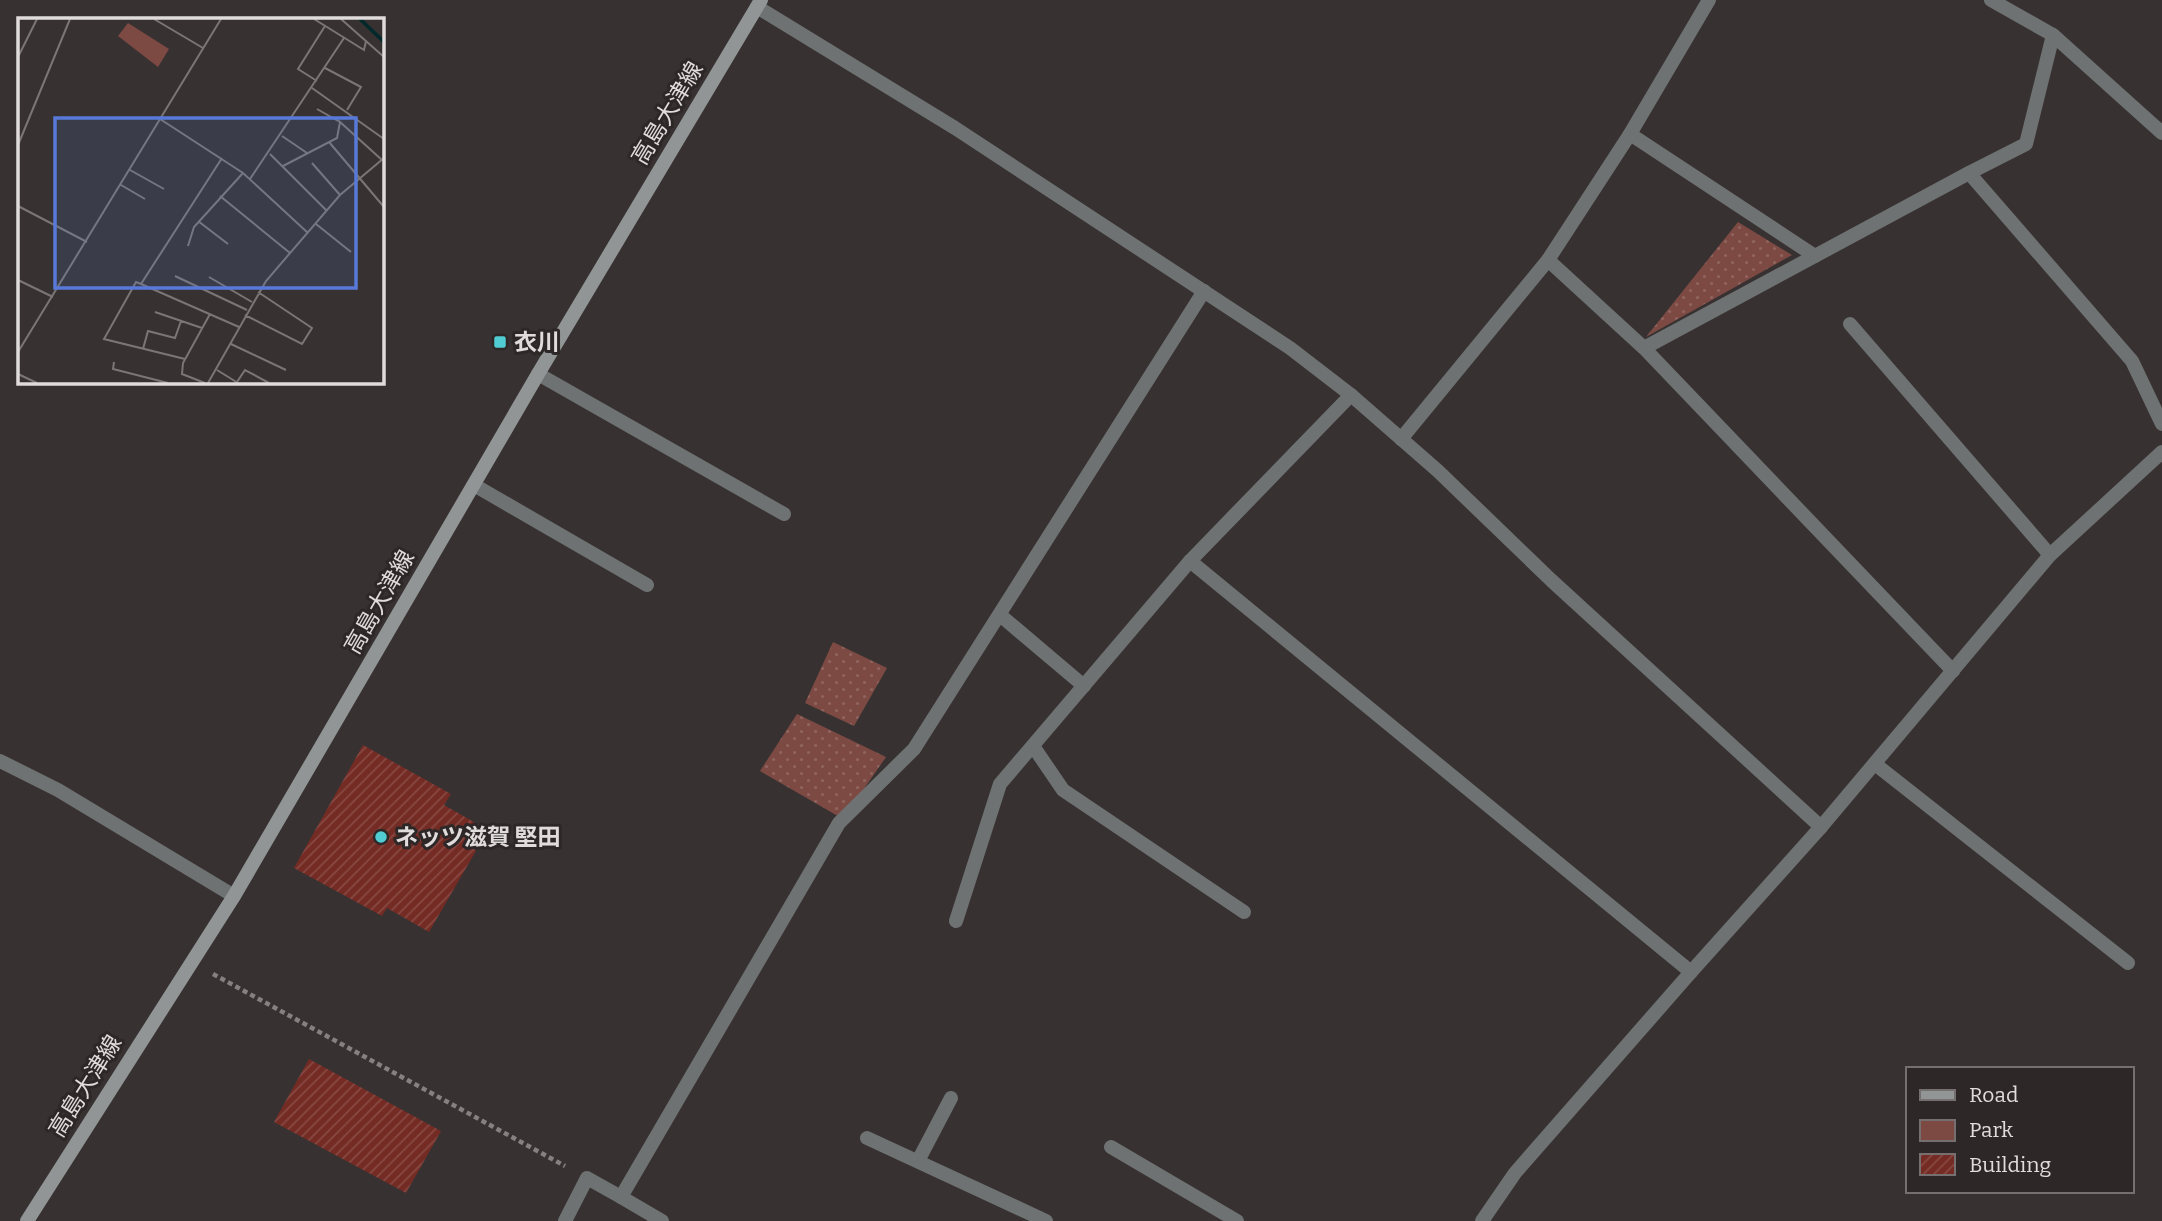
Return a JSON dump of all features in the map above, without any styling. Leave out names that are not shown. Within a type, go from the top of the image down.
[{"type":"main road","name":"高島大津線","points":[[27,1221],[233,896],[538,374],[759,4]]},
{"type":"street","points":[[1401,439],[1548,260],[1630,134],[1709,0]]},
{"type":"street","points":[[1991,0],[2053,35],[2162,133]]},
{"type":"street","points":[[759,4],[955,128],[1290,348],[1351,395],[1438,471],[1561,589],[1821,827]]},
{"type":"street","points":[[1644,348],[2026,144],[2053,35]]},
{"type":"street","points":[[1630,134],[1815,256]]},
{"type":"street","points":[[1969,173],[2132,361],[2162,424]]},
{"type":"street","points":[[1548,260],[1644,348],[1953,671]]},
{"type":"street","points":[[621,1197],[839,823],[914,749],[1203,291]]},
{"type":"street","points":[[1850,324],[2050,555]]},
{"type":"street","points":[[538,374],[784,514]]},
{"type":"street","points":[[956,921],[1000,784],[1190,561],[1351,395]]},
{"type":"street","points":[[1482,1221],[1515,1173],[1821,827],[2050,555],[2162,452]]},
{"type":"street","points":[[474,485],[647,585]]},
{"type":"street","points":[[1190,561],[1691,972]]},
{"type":"street","points":[[1000,615],[1084,686]]},
{"type":"street","points":[[1032,746],[1063,790],[1244,912]]},
{"type":"street","points":[[0,761],[58,790],[233,896]]},
{"type":"street","points":[[1875,764],[2128,963]]},
{"type":"street","points":[[918,1161],[951,1098]]},
{"type":"street","points":[[867,1138],[1046,1221]]},
{"type":"street","points":[[1111,1147],[1237,1221]]},
{"type":"street","points":[[565,1221],[587,1178],[662,1221]]},
{"type":"path","points":[[191,962],[587,1178]]},
{"type":"green space","points":[[1738,222],[1792,255],[1646,337]]},
{"type":"green space","points":[[833,642],[887,668],[854,726],[805,703]]},
{"type":"green space","points":[[797,714],[886,757],[843,819],[760,771]]},
{"type":"building","points":[[363,745],[451,794],[444,805],[488,830],[429,932],[387,908],[382,916],[294,868]]},
{"type":"building","points":[[309,1059],[441,1131],[406,1193],[274,1122]]},
{"type":"place","name":"衣川","points":[[500,342]]},
{"type":"place","name":"ネッツ滋賀 堅田","points":[[381,837]]}]
